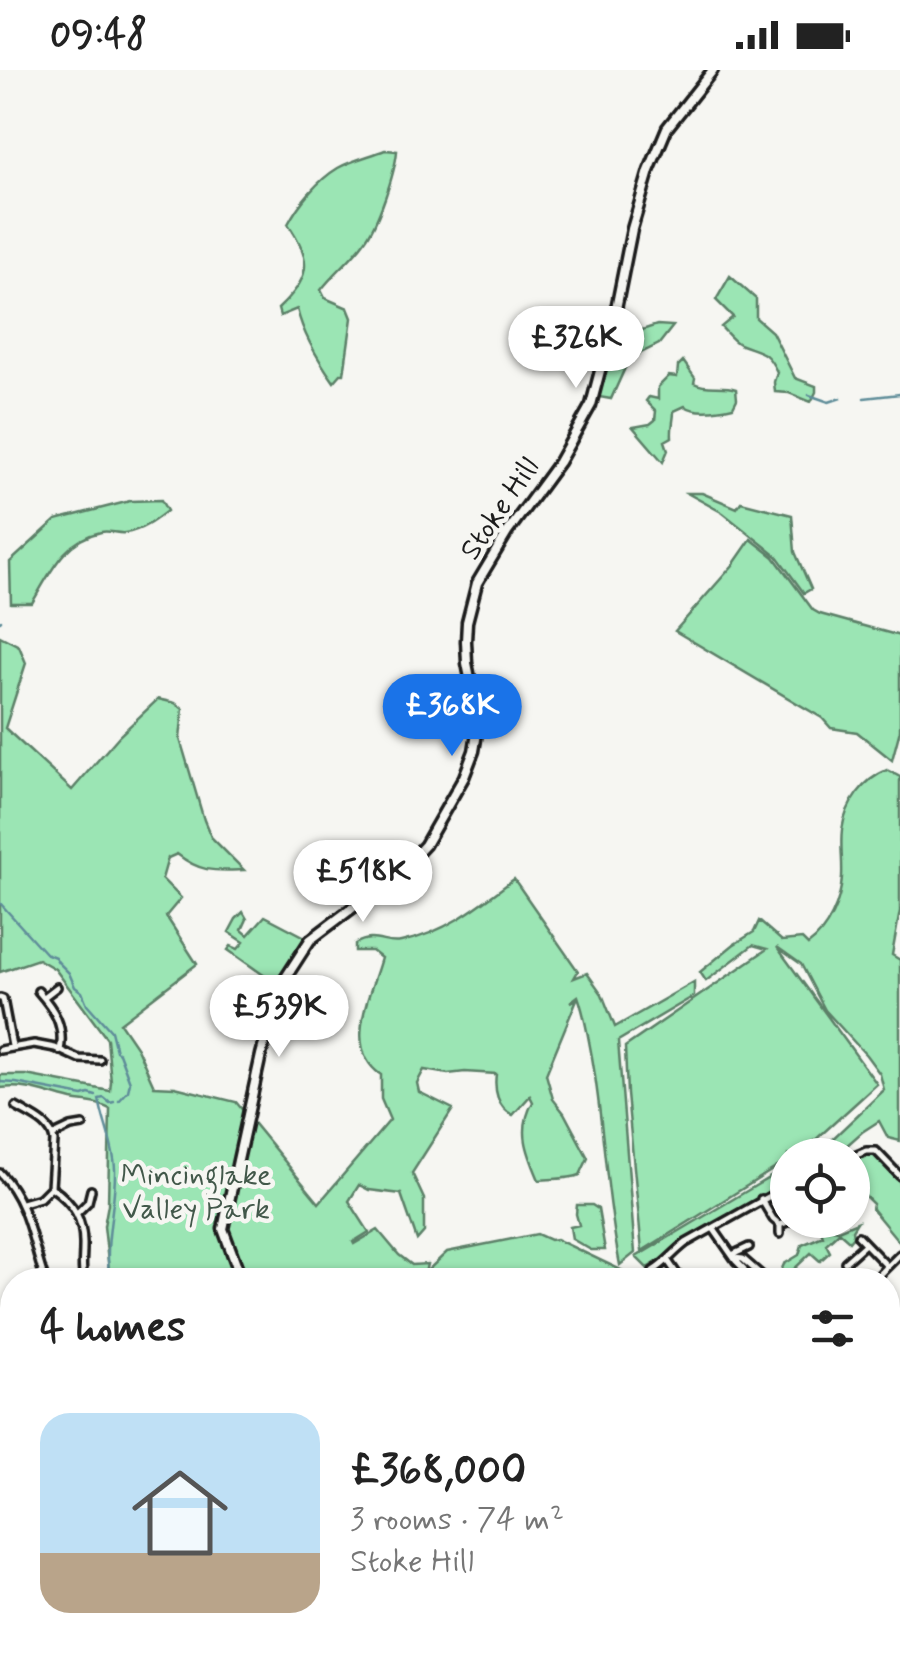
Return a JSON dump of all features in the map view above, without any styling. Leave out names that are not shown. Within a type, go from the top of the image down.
[{"type":"street","name":"Stoke Hill","points":[[237,1268],[224,1229],[226,1213],[260,1054],[279,988],[310,940],[400,872],[425,846],[464,778],[478,726],[466,663],[466,622],[478,583],[591,405],[649,170],[667,128],[713,70]]},
{"type":"street","points":[[44,997],[57,987]]},
{"type":"street","points":[[38,991],[61,1027],[60,1050]]},
{"type":"street","points":[[11,995],[1,999],[12,1046]]},
{"type":"street","points":[[0,1050],[34,1044],[79,1059],[100,1060]]},
{"type":"street","points":[[19,1119],[20,1110],[54,1135],[51,1187],[40,1198],[22,1203]]},
{"type":"street","points":[[54,1135],[82,1126],[80,1134]]},
{"type":"street","points":[[870,1150],[876,1151],[900,1176]]},
{"type":"street","points":[[1,1176],[22,1203],[41,1268]]},
{"type":"street","points":[[51,1187],[78,1212],[82,1226],[81,1268]]},
{"type":"street","points":[[78,1212],[88,1202],[91,1190]]},
{"type":"street","points":[[658,1268],[712,1226],[770,1195]]},
{"type":"street","points":[[761,1199],[770,1214]]},
{"type":"street","points":[[712,1226],[743,1268]]},
{"type":"street","points":[[859,1238],[887,1266],[900,1254]]},
{"type":"street","points":[[845,1262],[864,1245]]},
{"type":"street","points":[[733,1256],[749,1247]]},
{"type":"street","points":[[733,1256],[753,1268]]},
{"type":"street","points":[[668,1261],[673,1268]]},
{"type":"green space","points":[[385,150],[397,151],[375,223],[359,248],[321,290],[325,298],[348,308],[352,318],[344,374],[334,382],[312,347],[297,309],[280,316],[278,309],[297,288],[305,269],[302,249],[288,224],[310,193],[331,173]]},
{"type":"green space","points":[[730,276],[756,299],[756,318],[772,332],[795,378],[816,386],[811,402],[775,392],[777,372],[770,359],[736,342],[721,327],[733,317],[716,300]]},
{"type":"green space","points":[[657,325],[673,326],[659,344],[633,357],[611,399],[599,397],[615,336]]},
{"type":"green space","points":[[683,361],[695,378],[694,383],[736,389],[737,399],[728,408],[702,411],[685,406],[674,411],[672,437],[665,441],[668,450],[663,462],[633,427],[655,420],[656,411],[646,401],[649,397],[658,399],[658,387],[669,376],[677,377]]},
{"type":"green space","points":[[687,493],[702,493],[737,508],[741,502],[792,515],[795,552],[811,589],[804,593],[777,556],[723,513]]},
{"type":"green space","points":[[161,500],[167,511],[152,522],[131,532],[101,532],[77,542],[59,560],[32,603],[11,603],[10,562],[56,520],[130,501]]},
{"type":"green space","points":[[751,539],[774,557],[813,610],[900,636],[900,730],[892,760],[857,732],[831,728],[822,718],[675,631]]},
{"type":"green space","name":"Mincinglake Valley Park","points":[[0,636],[19,646],[26,663],[5,728],[72,790],[158,699],[183,709],[180,739],[204,820],[211,837],[244,870],[209,869],[177,854],[168,858],[162,879],[181,898],[166,916],[197,964],[120,1023],[137,1048],[154,1086],[175,1087],[236,1102],[319,1203],[390,1120],[381,1099],[381,1075],[369,1064],[361,1036],[366,1004],[381,958],[372,951],[355,951],[355,944],[368,939],[401,942],[432,932],[514,879],[578,971],[574,978],[587,973],[602,994],[615,1027],[694,982],[694,996],[618,1041],[635,1253],[620,1265],[596,1083],[578,996],[570,1002],[577,999],[546,1074],[553,1099],[588,1158],[580,1175],[539,1180],[526,1142],[526,1122],[533,1102],[530,1096],[513,1115],[498,1098],[496,1074],[424,1070],[417,1083],[419,1092],[453,1109],[412,1173],[424,1199],[424,1232],[417,1240],[401,1194],[359,1185],[349,1201],[369,1232],[354,1244],[378,1230],[399,1255],[412,1265],[427,1264],[426,1268],[109,1268],[104,1226],[110,1109],[29,1089],[0,1088],[0,1075],[26,1075],[110,1091],[107,1039],[55,969],[38,959],[0,972]]},
{"type":"green space","points":[[887,770],[900,777],[900,911],[892,955],[900,960],[900,1141],[888,1138],[879,1121],[855,1138],[833,1138],[884,1090],[880,1074],[825,1010],[801,964],[777,947],[877,1084],[818,1138],[770,1138],[770,1172],[642,1251],[625,1047],[767,949],[753,945],[706,981],[700,972],[754,932],[759,921],[782,941],[802,939],[808,945],[815,939],[827,924],[839,896],[842,830],[847,811],[863,786]]},
{"type":"green space","points":[[243,912],[247,919],[242,930],[248,935],[265,916],[307,938],[275,983],[228,950],[231,946],[238,949],[244,942],[229,932]]},
{"type":"green space","points":[[870,1151],[900,1178],[900,1243],[872,1209]]},
{"type":"green space","points":[[770,1177],[770,1195],[647,1268],[636,1257]]},
{"type":"green space","points":[[577,1205],[598,1209],[605,1250],[591,1250],[572,1239],[570,1227],[579,1225]]},
{"type":"green space","points":[[537,1234],[617,1268],[430,1268],[447,1252]]},
{"type":"green space","points":[[818,1238],[832,1238],[826,1244],[830,1252],[820,1261],[811,1253],[795,1268],[782,1268],[799,1255],[802,1245]]},
{"type":"waterway","points":[[864,398],[900,394]]},
{"type":"waterway","points":[[809,395],[829,402],[841,398]]},
{"type":"waterway","points":[[0,903],[45,953],[55,957],[69,973],[87,1004],[111,1031],[130,1082],[119,1101]]},
{"type":"waterway","points":[[0,1082],[96,1096]]},
{"type":"waterway","points":[[109,1268],[115,1169],[99,1099],[114,1102]]}]
